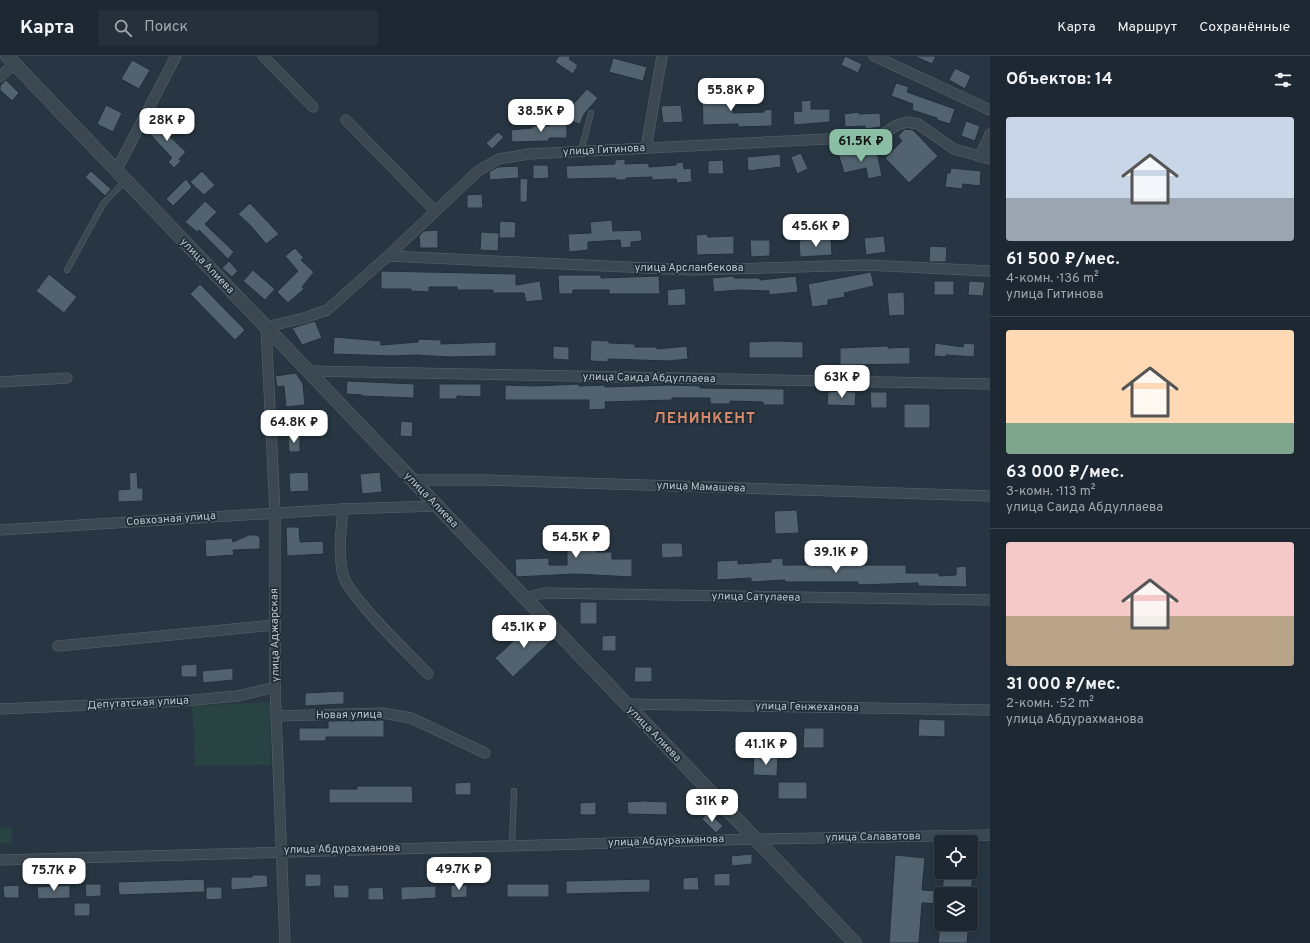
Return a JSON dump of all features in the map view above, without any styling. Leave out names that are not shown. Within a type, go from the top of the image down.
[{"type":"street","points":[[116,171],[176,56]]},
{"type":"street","points":[[263,56],[314,107]]},
{"type":"street","points":[[874,56],[990,110]]},
{"type":"street","points":[[646,148],[659,57]]},
{"type":"street","points":[[0,77],[10,60]]},
{"type":"street","name":"улица Алиева","points":[[10,60],[266,327],[307,372],[437,506],[523,598],[855,943]]},
{"type":"street","points":[[346,120],[434,210]]},
{"type":"street","name":"улица Гитинова","points":[[266,327],[304,318],[327,310],[388,256],[434,210],[478,170],[499,159],[529,154],[868,137],[883,134],[897,125],[907,122],[918,124],[954,149],[985,158]]},
{"type":"street","points":[[985,158],[990,134]]},
{"type":"street","name":"улица Арсланбекова","points":[[388,256],[691,270],[866,265],[990,271]]},
{"type":"street","name":"улица Аджарская","points":[[266,327],[275,512],[275,687],[285,943]]},
{"type":"street","name":"улица Саида Абдуллаева","points":[[307,372],[990,384]]},
{"type":"street","points":[[0,382],[67,378]]},
{"type":"street","name":"улица Мамашева","points":[[412,480],[494,480],[990,496]]},
{"type":"street","name":"Совхозная улица","points":[[0,530],[275,512],[437,506]]},
{"type":"street","points":[[343,509],[340,556],[344,577],[361,602],[428,674]]},
{"type":"street","name":"улица Сатулаева","points":[[523,598],[545,593],[990,600]]},
{"type":"street","points":[[58,646],[274,625]]},
{"type":"street","name":"Депутатская улица","points":[[0,709],[183,701],[238,696],[275,687]]},
{"type":"street","name":"улица Генжеханова","points":[[625,704],[990,710]]},
{"type":"street","name":"Новая улица","points":[[277,716],[382,713],[411,718],[485,753]]},
{"type":"street","name":"улица Салаватова","points":[[756,839],[990,835]]},
{"type":"street","name":"улица Абдурахманова","points":[[0,860],[756,839]]},
{"type":"lane","points":[[581,151],[591,113]]},
{"type":"lane","points":[[67,270],[103,204],[125,181]]},
{"type":"lane","points":[[512,845],[514,791]]},
{"type":"green space","points":[[270,702],[271,765],[195,766],[192,706]]},
{"type":"green space","points":[[0,827],[13,828],[12,844],[0,843]]},
{"type":"building","points":[[559,56],[571,56],[569,59],[578,65],[573,74],[555,62]]},
{"type":"building","points":[[845,56],[862,64],[858,73],[841,65]]},
{"type":"building","points":[[914,56],[936,56],[932,64]]},
{"type":"building","points":[[613,58],[647,67],[643,81],[609,72]]},
{"type":"building","points":[[132,60],[150,70],[139,89],[121,79]]},
{"type":"building","points":[[955,68],[971,76],[965,89],[949,80]]},
{"type":"building","points":[[6,80],[19,93],[12,101],[0,90],[0,86]]},
{"type":"building","points":[[896,83],[909,87],[907,92],[955,109],[950,124],[912,110],[913,104],[891,96]]},
{"type":"building","points":[[724,87],[732,87],[733,113],[764,112],[764,110],[772,109],[772,126],[738,127],[738,124],[703,125],[702,95],[724,94]]},
{"type":"building","points":[[587,89],[598,98],[584,114],[580,124],[565,119],[568,110]]},
{"type":"building","points":[[811,100],[811,109],[830,109],[830,122],[794,125],[793,112],[802,111],[801,101]]},
{"type":"building","points":[[106,105],[122,113],[113,132],[97,124]]},
{"type":"building","points":[[681,105],[683,122],[663,123],[661,106]]},
{"type":"building","points":[[859,112],[859,114],[880,113],[881,127],[865,129],[865,126],[845,127],[844,114]]},
{"type":"building","points":[[162,118],[171,127],[165,132],[186,152],[179,159],[181,161],[174,168],[168,162],[172,158],[148,132]]},
{"type":"building","points":[[966,121],[980,126],[975,141],[961,136]]},
{"type":"building","points":[[567,122],[567,138],[549,138],[549,141],[512,142],[511,130],[532,128],[532,126],[549,126],[549,123]]},
{"type":"building","points":[[905,129],[913,130],[938,156],[909,183],[885,158],[902,141],[898,136]]},
{"type":"building","points":[[498,132],[504,137],[492,149],[486,143]]},
{"type":"building","points":[[859,149],[860,156],[877,152],[882,176],[868,179],[866,168],[844,173],[838,153]]},
{"type":"building","points":[[801,153],[808,169],[797,174],[791,157]]},
{"type":"building","points":[[780,154],[781,167],[748,171],[747,157]]},
{"type":"building","points":[[625,159],[625,164],[649,163],[649,167],[676,165],[676,163],[683,162],[684,169],[691,168],[692,182],[677,183],[676,179],[652,180],[652,177],[626,178],[626,180],[616,180],[616,178],[567,179],[566,166],[615,164],[615,160]]},
{"type":"building","points":[[723,160],[724,174],[708,174],[708,161]]},
{"type":"building","points":[[533,165],[548,165],[549,178],[533,179]]},
{"type":"building","points":[[518,166],[519,178],[490,180],[489,172],[498,167]]},
{"type":"building","points":[[951,168],[981,171],[980,186],[963,184],[962,189],[945,187],[947,173],[950,173]]},
{"type":"building","points":[[91,171],[111,189],[105,196],[85,177]]},
{"type":"building","points":[[202,171],[215,185],[204,195],[190,182]]},
{"type":"building","points":[[520,178],[528,179],[527,202],[520,202]]},
{"type":"building","points":[[186,179],[192,187],[173,206],[166,199]]},
{"type":"building","points":[[482,194],[483,208],[467,208],[467,195]]},
{"type":"building","points":[[205,201],[217,212],[205,224],[234,252],[228,259],[199,230],[197,232],[185,222]]},
{"type":"building","points":[[250,203],[279,234],[266,244],[251,226],[238,214]]},
{"type":"building","points":[[612,220],[613,231],[641,230],[642,241],[631,242],[631,247],[621,248],[620,240],[588,242],[588,250],[569,252],[568,234],[591,233],[590,222]]},
{"type":"building","points":[[500,221],[516,222],[515,238],[499,238]]},
{"type":"building","points":[[438,230],[438,248],[420,248],[419,236],[424,231]]},
{"type":"building","points":[[481,232],[499,233],[498,251],[480,250]]},
{"type":"building","points":[[707,234],[708,237],[734,236],[734,254],[697,255],[696,235]]},
{"type":"building","points":[[884,236],[886,252],[866,255],[864,238]]},
{"type":"building","points":[[831,238],[832,255],[800,257],[799,240]]},
{"type":"building","points":[[750,240],[770,240],[770,256],[751,257]]},
{"type":"building","points":[[930,246],[947,247],[946,262],[929,262]]},
{"type":"building","points":[[295,248],[304,258],[301,260],[314,272],[302,287],[304,289],[288,303],[277,292],[298,271],[285,256]]},
{"type":"building","points":[[229,261],[238,271],[232,277],[222,268]]},
{"type":"building","points":[[253,270],[275,289],[265,300],[243,281]]},
{"type":"building","points":[[381,271],[516,274],[516,285],[540,281],[543,300],[526,302],[524,293],[493,293],[493,290],[457,290],[457,287],[429,287],[429,292],[411,291],[411,289],[381,289]]},
{"type":"building","points":[[871,272],[874,286],[844,293],[845,297],[828,300],[828,305],[812,307],[808,284]]},
{"type":"building","points":[[49,274],[77,297],[64,313],[36,291]]},
{"type":"building","points":[[558,275],[601,275],[601,278],[659,276],[660,294],[609,294],[609,290],[573,290],[573,294],[559,294]]},
{"type":"building","points":[[734,276],[734,278],[760,278],[760,280],[796,276],[798,292],[769,295],[769,291],[740,290],[714,292],[712,278]]},
{"type":"building","points":[[934,281],[954,281],[954,295],[934,295]]},
{"type":"building","points":[[969,281],[985,282],[983,296],[968,295]]},
{"type":"building","points":[[200,284],[245,330],[235,340],[190,294]]},
{"type":"building","points":[[685,288],[686,305],[668,306],[667,290]]},
{"type":"building","points":[[904,292],[905,315],[889,316],[887,293]]},
{"type":"building","points":[[315,321],[322,338],[302,345],[292,328]]},
{"type":"building","points":[[334,337],[381,341],[381,345],[418,342],[418,339],[441,340],[441,344],[496,342],[496,356],[449,357],[333,354]]},
{"type":"building","points":[[591,340],[609,341],[609,343],[635,344],[635,347],[657,347],[657,349],[687,346],[688,359],[668,361],[608,359],[608,362],[590,361]]},
{"type":"building","points":[[749,342],[803,342],[803,358],[749,358]]},
{"type":"building","points":[[935,343],[963,347],[964,343],[975,344],[974,357],[946,355],[946,357],[934,356]]},
{"type":"building","points":[[553,346],[569,347],[569,360],[553,359]]},
{"type":"building","points":[[888,346],[888,348],[910,347],[910,364],[840,365],[840,348]]},
{"type":"building","points":[[296,373],[303,384],[305,405],[286,407],[284,386],[277,387],[275,376]]},
{"type":"building","points":[[347,381],[414,384],[414,398],[346,394]]},
{"type":"building","points":[[439,384],[481,384],[481,397],[457,396],[457,399],[439,399]]},
{"type":"building","points":[[579,384],[579,386],[605,385],[605,387],[672,385],[700,386],[700,388],[784,389],[784,405],[763,405],[763,402],[730,401],[730,404],[710,404],[710,398],[672,398],[672,400],[605,402],[606,409],[589,410],[589,400],[505,400],[505,385],[535,386]]},
{"type":"building","points":[[828,392],[856,392],[855,406],[827,405]]},
{"type":"building","points":[[870,392],[887,392],[887,408],[871,408]]},
{"type":"building","points":[[904,404],[930,404],[930,428],[904,428]]},
{"type":"building","points":[[401,421],[413,422],[412,437],[400,436]]},
{"type":"building","points":[[300,436],[300,452],[289,452],[288,437]]},
{"type":"building","points":[[137,472],[138,488],[143,488],[143,501],[118,502],[118,490],[130,489],[129,473]]},
{"type":"building","points":[[308,472],[309,491],[290,492],[289,473]]},
{"type":"building","points":[[380,472],[382,492],[362,494],[360,474]]},
{"type":"building","points":[[797,510],[799,533],[775,534],[774,511]]},
{"type":"building","points":[[286,527],[299,527],[300,542],[323,541],[324,554],[287,556]]},
{"type":"building","points":[[550,532],[597,533],[597,552],[612,552],[612,559],[632,559],[632,577],[575,574],[516,577],[515,559],[549,558],[549,565],[567,565],[567,551],[550,550]]},
{"type":"building","points":[[249,535],[256,535],[260,537],[260,549],[233,550],[234,555],[206,557],[205,540],[232,538],[233,542]]},
{"type":"building","points":[[661,543],[682,543],[683,557],[662,558]]},
{"type":"building","points":[[783,558],[783,565],[906,565],[906,573],[939,573],[939,576],[956,575],[956,567],[966,566],[967,587],[918,586],[918,583],[858,585],[858,582],[785,582],[785,580],[751,582],[751,578],[717,580],[717,561],[738,560],[738,564],[771,562],[771,559]]},
{"type":"building","points":[[580,602],[597,602],[597,624],[580,624]]},
{"type":"building","points":[[535,621],[553,639],[513,677],[495,658]]},
{"type":"building","points":[[616,635],[616,651],[602,651],[602,636]]},
{"type":"building","points":[[197,664],[197,677],[181,677],[181,665]]},
{"type":"building","points":[[635,667],[652,667],[652,682],[634,682]]},
{"type":"building","points":[[233,668],[233,680],[203,683],[202,671]]},
{"type":"building","points":[[344,691],[344,704],[305,706],[305,693]]},
{"type":"building","points":[[919,719],[945,720],[945,737],[918,736]]},
{"type":"building","points":[[384,720],[384,737],[326,737],[326,741],[299,741],[299,728],[328,728],[328,721]]},
{"type":"building","points":[[804,728],[824,728],[824,748],[803,748]]},
{"type":"building","points":[[754,756],[778,757],[777,776],[753,775]]},
{"type":"building","points":[[471,782],[471,795],[455,795],[455,783]]},
{"type":"building","points":[[778,782],[807,782],[807,799],[778,799]]},
{"type":"building","points":[[357,786],[412,786],[413,803],[329,803],[329,789],[357,789]]},
{"type":"building","points":[[596,802],[596,815],[580,815],[580,803]]},
{"type":"building","points":[[627,802],[667,802],[667,815],[628,814]]},
{"type":"building","points":[[708,812],[723,826],[716,833],[702,819]]},
{"type":"building","points":[[752,854],[752,864],[732,866],[731,856]]},
{"type":"building","points":[[895,855],[925,858],[922,890],[934,891],[934,904],[922,903],[919,943],[889,943]]},
{"type":"building","points":[[730,873],[730,886],[714,886],[714,874]]},
{"type":"building","points":[[305,874],[321,874],[321,886],[305,887]]},
{"type":"building","points":[[252,875],[267,875],[268,887],[231,890],[231,877],[252,877]]},
{"type":"building","points":[[698,877],[699,890],[683,890],[683,878]]},
{"type":"building","points":[[204,879],[205,892],[119,895],[118,882]]},
{"type":"building","points":[[650,879],[650,892],[566,894],[566,881]]},
{"type":"building","points":[[943,879],[972,879],[972,887],[943,887]]},
{"type":"building","points":[[85,884],[101,884],[101,896],[86,897]]},
{"type":"building","points":[[507,884],[549,884],[549,897],[507,897]]},
{"type":"building","points":[[19,885],[19,898],[4,898],[3,886]]},
{"type":"building","points":[[70,885],[70,898],[38,899],[37,887]]},
{"type":"building","points":[[333,885],[349,885],[349,898],[334,898]]},
{"type":"building","points":[[451,885],[467,885],[467,897],[451,898]]},
{"type":"building","points":[[436,886],[436,898],[401,900],[401,887]]},
{"type":"building","points":[[206,887],[222,887],[222,899],[206,900]]},
{"type":"building","points":[[383,887],[384,900],[368,900],[368,888]]},
{"type":"building","points":[[74,903],[90,903],[90,916],[74,916]]},
{"type":"building","points":[[939,931],[968,931],[967,943],[938,943]]},
{"type":"district","name":"ЛЕНИНКЕНТ","points":[[705,419]]}]
